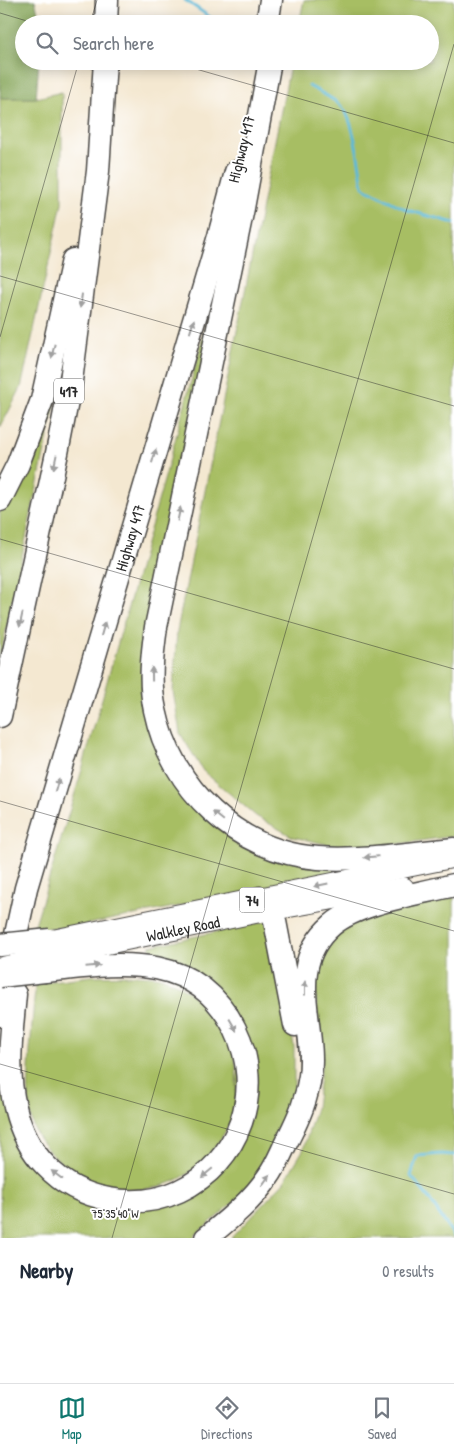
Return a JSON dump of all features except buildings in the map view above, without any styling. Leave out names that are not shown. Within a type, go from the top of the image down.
[{"type":"highway","points":[[106,15],[107,0]]},
{"type":"highway","points":[[268,15],[271,0]]},
{"type":"highway","points":[[277,15],[279,0]]},
{"type":"highway","points":[[0,500],[18,464],[42,400],[71,268],[103,70]]},
{"type":"highway","name":"417","points":[[0,716],[71,381],[98,171],[104,70]]},
{"type":"highway","name":"Highway 417","points":[[0,1015],[24,896],[219,236],[259,70]]},
{"type":"highway","points":[[268,70],[243,208],[156,627],[152,661],[155,710],[168,753],[176,768],[194,792],[212,812],[257,842],[282,851],[317,858],[351,858],[454,849]]},
{"type":"highway","points":[[0,945],[47,956],[117,964],[134,964],[163,969],[190,980],[204,989],[215,1000],[232,1022],[244,1051],[247,1067],[248,1100],[239,1129],[224,1156],[210,1170],[192,1184],[177,1192],[150,1200],[124,1201],[98,1196],[70,1184],[47,1167],[35,1153],[25,1135],[12,1092],[12,1033],[16,984],[43,831]]},
{"type":"highway","points":[[206,1238],[258,1191],[269,1176],[298,1121],[310,1078],[311,1053],[304,990],[309,960],[316,943],[332,926],[354,912],[374,905],[454,885]]},
{"type":"highway","points":[[266,905],[300,1056],[298,1095],[289,1137]]},
{"type":"highway","points":[[0,976],[47,956]]},
{"type":"main road","name":"Walkley Road","points":[[0,967],[266,905],[454,858]]},
{"type":"main road","name":"Walkley Road","points":[[266,905],[454,876]]},
{"type":"green space","points":[[0,0],[35,0],[39,15],[15,15],[15,70],[38,70],[36,98],[1,98]]},
{"type":"green space","points":[[304,0],[454,0],[454,836],[384,846],[340,847],[293,837],[256,816],[203,771],[180,733],[173,691],[177,631],[289,70],[439,70],[439,15],[301,15]]},
{"type":"green space","points":[[62,92],[62,203],[21,388],[0,428],[0,95],[2,98],[36,98]]},
{"type":"green space","points":[[218,282],[162,575],[153,733],[227,832],[362,870],[68,928],[34,928],[81,773]]},
{"type":"green space","points":[[47,397],[56,399],[0,658],[0,512]]},
{"type":"green space","points":[[454,897],[454,1238],[231,1238],[284,1182],[303,1150],[316,1108],[322,1060],[316,999],[317,978],[323,959],[335,936],[354,923],[409,907]]},
{"type":"green space","points":[[267,921],[285,992],[294,1047],[294,1089],[290,1115],[273,1155],[239,1198],[192,1238],[0,1238],[1,1089],[36,1164],[133,1208],[228,1158],[243,1036],[153,959],[150,955],[150,946]]},
{"type":"green space","points":[[133,975],[160,977],[178,984],[200,1002],[219,1023],[228,1036],[234,1051],[236,1106],[226,1131],[208,1156],[194,1169],[172,1182],[157,1187],[126,1190],[96,1184],[82,1177],[64,1165],[48,1149],[35,1132],[33,1126],[29,1107],[29,1078],[36,983],[91,976]]},
{"type":"waterway","points":[[185,0],[207,15]]},
{"type":"waterway","points":[[309,86],[335,101],[346,113],[356,145],[363,187],[407,210],[454,223]]},
{"type":"waterway","points":[[454,1155],[417,1156],[411,1176],[428,1197],[454,1236]]}]
